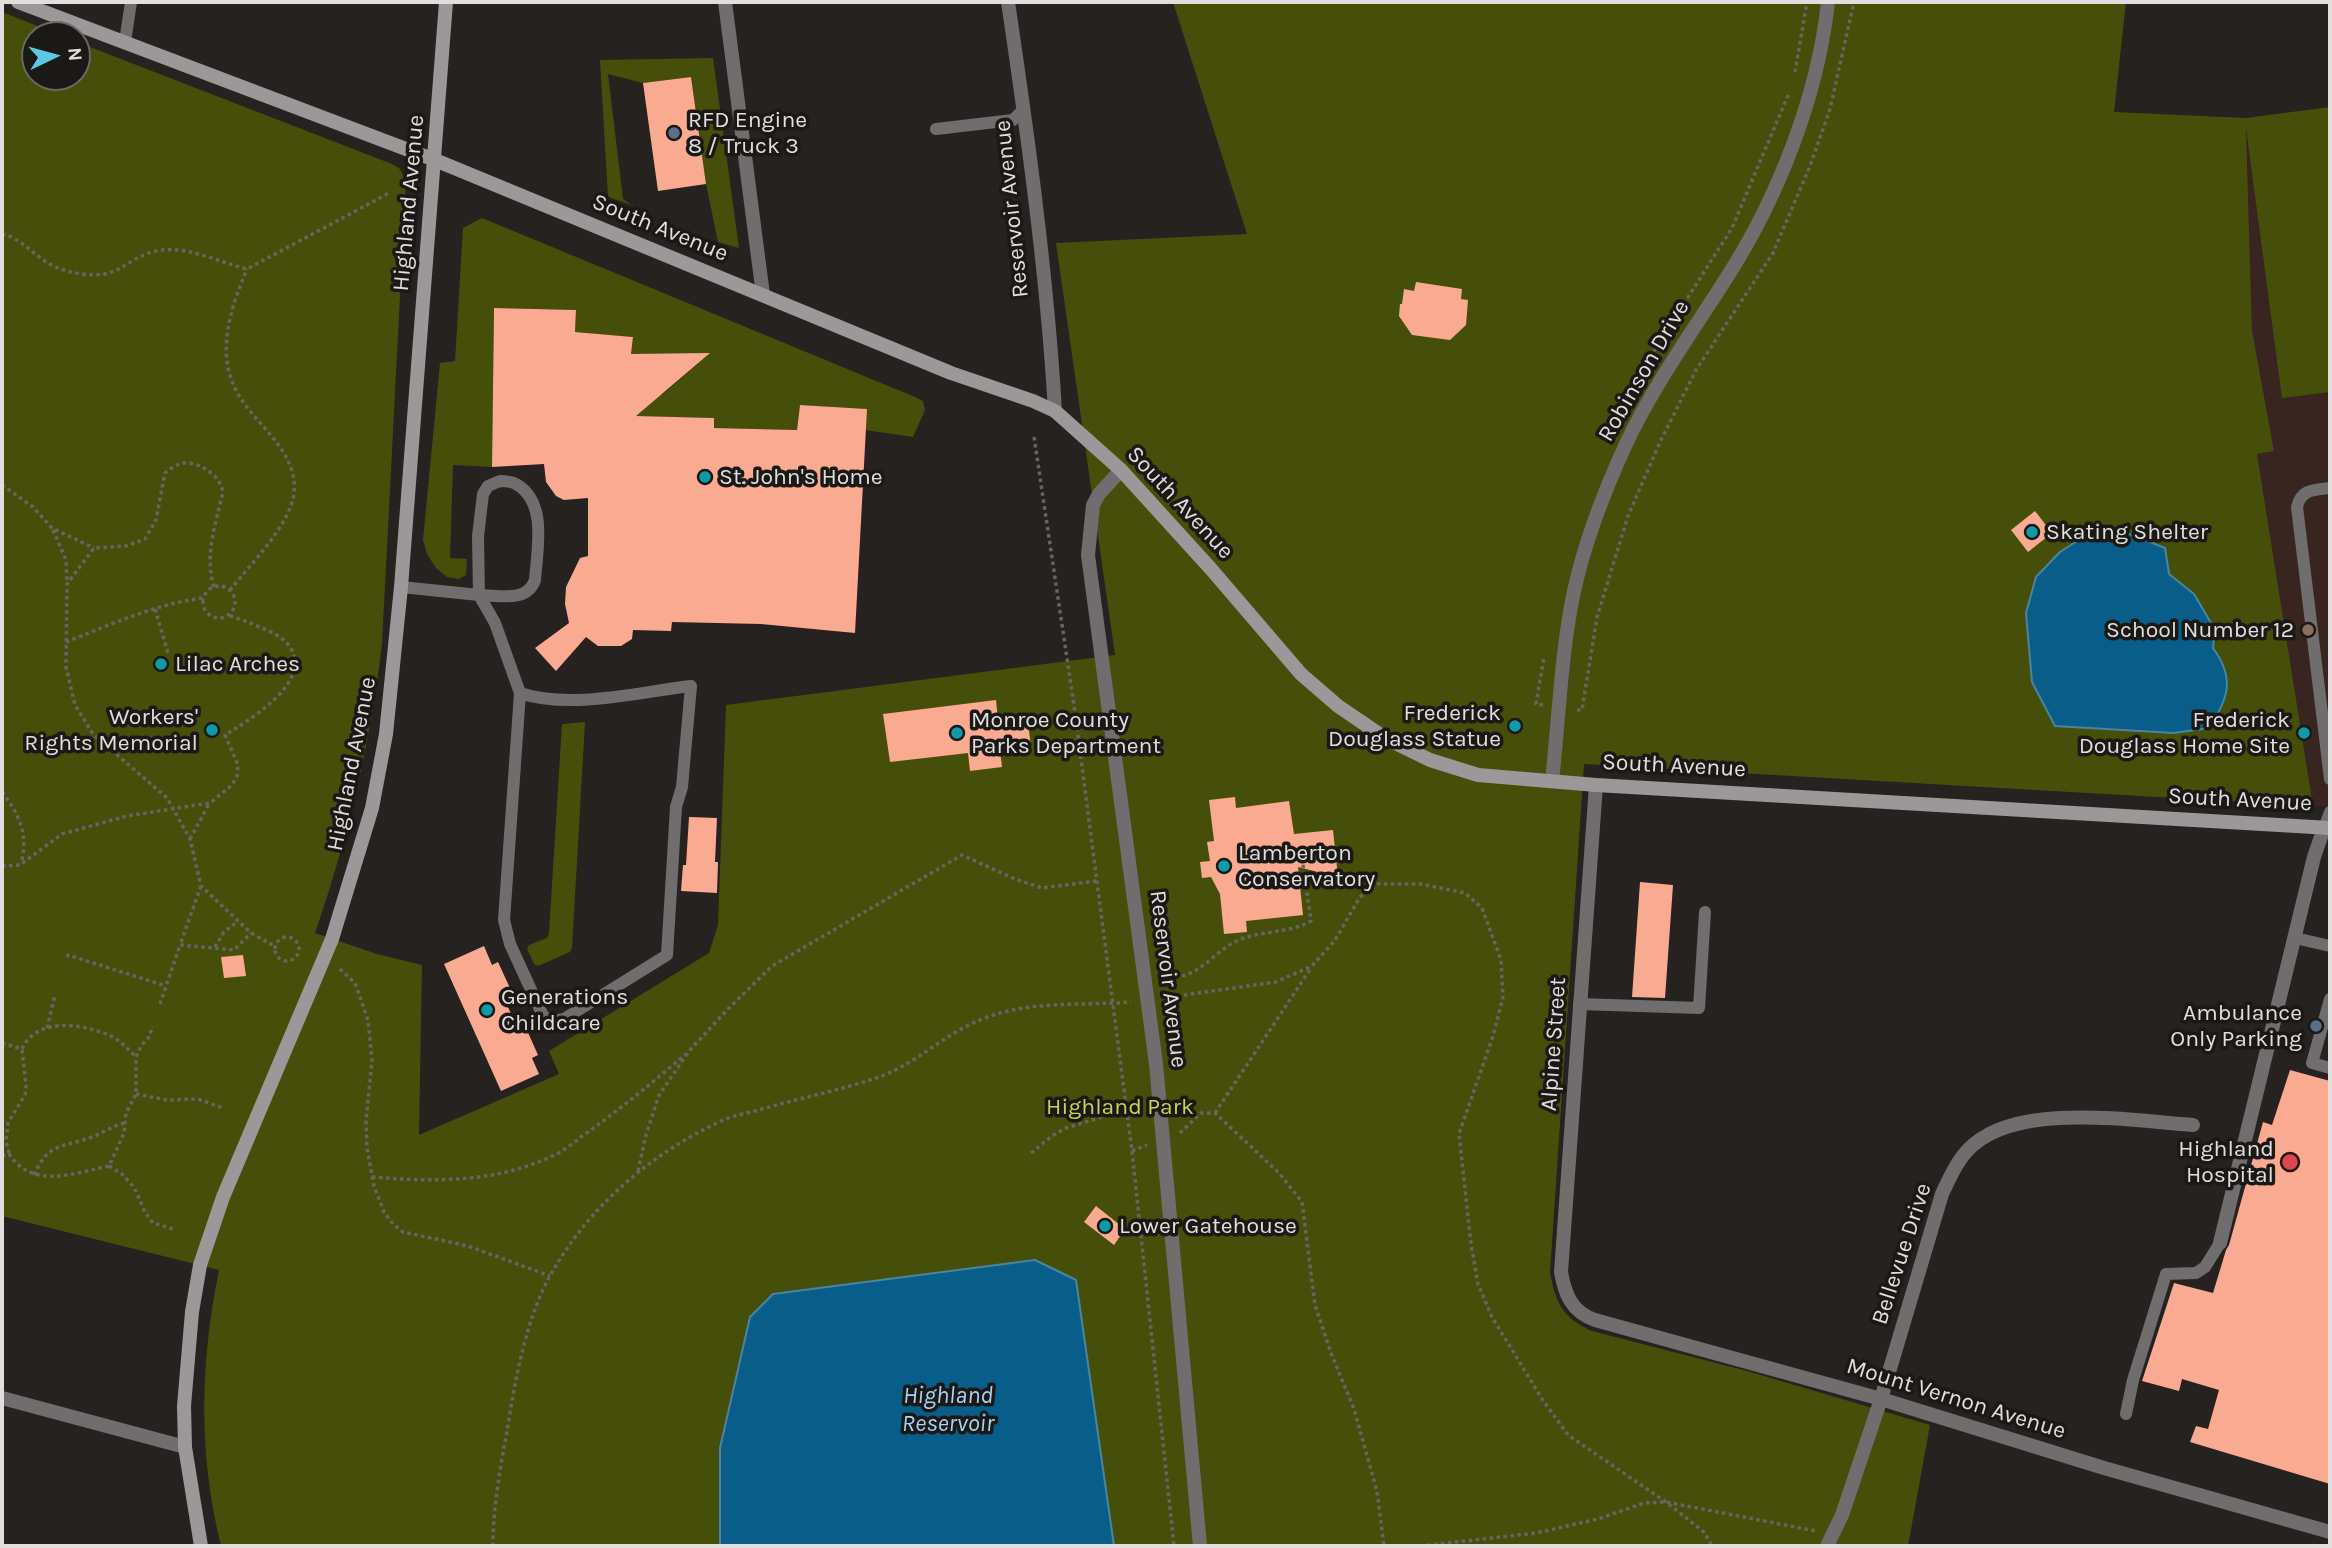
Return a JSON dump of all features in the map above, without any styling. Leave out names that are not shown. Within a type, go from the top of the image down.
[{"type":"main road","name":"South Avenue","points":[[18,2],[435,160],[951,373],[1055,411],[1121,470],[1301,674],[1338,706],[1385,738],[1430,760],[1478,775],[1596,785],[2327,828]]},
{"type":"main road","name":"Highland Avenue","points":[[201,1546],[185,1447],[187,1356],[200,1265],[223,1196],[332,939],[372,808],[386,734],[401,587],[446,2]]},
{"type":"street","points":[[725,2],[762,295]]},
{"type":"street","name":"Reservoir Avenue","points":[[1008,2],[1024,109],[1055,411]]},
{"type":"street","name":"Robinson Drive","points":[[1552,781],[1574,592],[1604,496],[1647,402],[1675,354],[1731,272],[1763,211],[1792,147],[1815,77],[1828,2]]},
{"type":"street","name":"Reservoir Avenue","points":[[1121,470],[1099,494],[1093,505],[1088,555],[1156,1064],[1200,1546]]},
{"type":"street","name":"Alpine Street","points":[[1572,1305],[1563,1286],[1561,1272],[1596,785]]},
{"type":"street","points":[[2220,1243],[2314,857],[2327,828]]},
{"type":"street","name":"Bellevue Drive","points":[[1827,1546],[1842,1515],[1881,1399],[1942,1194],[1955,1167],[1974,1144],[2000,1129],[2061,1117],[2193,1125]]},
{"type":"street","name":"Mount Vernon Avenue","points":[[1572,1305],[1586,1317],[1595,1320],[1881,1399],[2104,1468],[2330,1532]]},
{"type":"street","points":[[2,1398],[185,1447]]},
{"type":"lane","points":[[125,42],[131,2]]},
{"type":"lane","points":[[936,129],[1013,120],[1024,109]]},
{"type":"lane","points":[[401,587],[479,595],[524,596],[532,590],[535,580],[538,517],[533,502],[516,484],[500,481],[488,486],[482,494],[478,536],[479,595],[495,623],[520,693],[504,920],[510,944],[543,1016],[554,1021],[564,1019],[667,955],[676,807],[682,787],[691,686],[556,700],[520,693]]},
{"type":"lane","points":[[2330,488],[2305,491],[2299,498],[2297,507],[2330,779]]},
{"type":"lane","points":[[2327,828],[2330,812]]},
{"type":"lane","points":[[1579,1004],[1699,1007],[1706,912]]},
{"type":"lane","points":[[2295,937],[2330,946]]},
{"type":"lane","points":[[2330,999],[2312,1063],[2330,1068]]},
{"type":"lane","points":[[2126,1414],[2133,1380],[2166,1274],[2196,1273],[2205,1267],[2220,1243]]},
{"type":"path","points":[[1582,710],[1597,617],[1628,516],[1660,442],[1696,370],[1773,253],[1810,166],[1830,109],[1854,2]]},
{"type":"path","points":[[230,590],[279,527],[294,494],[293,475],[286,456],[238,395],[230,373],[227,330],[232,304],[247,269],[391,192]]},
{"type":"path","points":[[2,234],[11,236],[44,261],[81,274],[102,275],[119,271],[151,252],[169,249],[195,253],[247,269]]},
{"type":"path","points":[[1034,437],[1074,705],[1141,1223],[1174,1546]]},
{"type":"path","points":[[52,528],[94,548],[126,546],[145,539],[156,520],[165,473],[185,463],[203,467],[221,483],[223,492],[210,545],[214,587]]},
{"type":"path","points":[[2,485],[33,507],[52,528],[66,560],[66,667],[75,705],[93,734],[167,798],[190,839],[201,886],[160,1004]]},
{"type":"path","points":[[67,584],[94,548]]},
{"type":"path","points":[[190,839],[210,803],[232,785],[237,776],[238,765],[225,735],[277,697],[289,684],[293,667],[292,652],[286,642],[229,615],[219,618],[210,615],[204,608],[205,593],[214,587],[222,586],[230,590],[235,600],[229,615]]},
{"type":"path","points":[[66,642],[155,609],[184,600],[203,598]]},
{"type":"path","points":[[155,609],[168,653]]},
{"type":"path","points":[[2,792],[15,809],[23,831],[25,848],[20,865]]},
{"type":"path","points":[[2,866],[20,865],[62,834],[127,816],[210,803]]},
{"type":"path","points":[[638,1171],[659,1095],[690,1051],[772,966],[962,855],[1042,888],[1097,881]]},
{"type":"path","points":[[1182,976],[1192,973],[1238,940],[1299,927],[1311,920],[1302,858]]},
{"type":"path","points":[[1215,1113],[1312,966],[1335,940],[1360,897],[1378,884],[1421,884],[1465,893],[1482,908],[1501,960],[1503,997],[1493,1036],[1458,1134],[1478,1284],[1492,1317],[1542,1399],[1568,1435],[1666,1502],[1704,1532],[1712,1546]]},
{"type":"path","points":[[2330,885],[2330,897]]},
{"type":"path","points":[[201,886],[251,933],[275,947],[278,957],[284,961],[292,961],[299,953],[299,945],[289,937],[282,938],[275,947]]},
{"type":"path","points":[[215,947],[224,932],[238,921]]},
{"type":"path","points":[[180,945],[234,950],[251,933]]},
{"type":"path","points":[[299,953],[307,956]]},
{"type":"path","points":[[67,957],[68,955],[166,986]]},
{"type":"path","points":[[1185,995],[1276,982],[1312,966]]},
{"type":"path","points":[[340,969],[355,983],[368,1020],[372,1060],[366,1121],[367,1148],[372,1177],[384,1212],[403,1232],[468,1246],[550,1276]]},
{"type":"path","points":[[47,1028],[55,995]]},
{"type":"path","points":[[493,1546],[495,1501],[517,1373],[530,1326],[550,1276],[566,1250],[601,1206],[638,1171],[679,1143],[724,1119],[880,1076],[915,1061],[946,1037],[983,1018],[1014,1008],[1047,1004],[1148,1000]]},
{"type":"path","points":[[109,1166],[124,1133],[126,1113],[136,1094],[136,1057],[150,1035],[152,1026]]},
{"type":"path","points":[[136,1057],[110,1036],[82,1027],[47,1028],[33,1035],[22,1049],[26,1087],[25,1095],[8,1123],[6,1141],[9,1154],[22,1168],[34,1175],[55,1178],[109,1166],[122,1174],[134,1187],[153,1223],[176,1230]]},
{"type":"path","points":[[2,1043],[22,1049]]},
{"type":"path","points":[[372,1177],[430,1182],[479,1177],[513,1171],[553,1157],[614,1114],[690,1051]]},
{"type":"path","points":[[136,1094],[167,1100],[198,1099],[223,1108]]},
{"type":"path","points":[[1031,1153],[1066,1128],[1126,1107]]},
{"type":"path","points":[[1201,1113],[1215,1113],[1279,1172],[1302,1202],[1315,1306],[1354,1409],[1377,1491],[1384,1546]]},
{"type":"path","points":[[34,1175],[41,1160],[51,1150],[124,1123]]},
{"type":"path","points":[[2,1156],[9,1154]]},
{"type":"path","points":[[1420,1546],[1536,1534],[1598,1519],[1644,1503],[1666,1502],[1818,1531]]},
{"type":"shaded area","name":"School Number 12","points":[[2330,107],[2330,807],[2313,806],[2257,454],[2274,451],[2252,330],[2246,118]]},
{"type":"green space","name":"Highland Park","points":[[1173,2],[2126,2],[2114,112],[2246,118],[2330,107],[2330,392],[2282,398],[2246,128],[2252,330],[2274,451],[2257,454],[2313,806],[1584,764],[1550,1273],[1558,1302],[1574,1321],[1592,1331],[1747,1371],[1930,1425],[1908,1546],[221,1546],[208,1476],[204,1408],[208,1340],[219,1270],[2,1216],[2,12],[25,21],[21,21],[21,91],[91,91],[91,47],[392,164],[399,168],[406,180],[382,644],[371,718],[356,790],[338,862],[315,933],[377,954],[422,965],[419,1135],[559,1074],[549,1051],[709,953],[718,925],[726,705],[1115,655],[1056,243],[1247,234]]},
{"type":"green space","points":[[713,58],[739,248],[718,242],[706,184],[691,77],[643,83],[608,74],[623,199],[632,205],[608,197],[600,60]]},
{"type":"green space","points":[[482,218],[923,401],[925,410],[913,437],[865,430],[866,409],[800,405],[797,430],[714,428],[714,418],[630,416],[629,394],[663,394],[709,354],[631,354],[633,337],[575,332],[576,310],[494,308],[492,467],[453,465],[450,558],[467,559],[466,575],[459,579],[447,577],[436,568],[427,554],[423,540],[440,363],[455,361],[463,228]]},
{"type":"green space","points":[[585,722],[572,948],[570,952],[538,966],[534,964],[527,949],[529,945],[547,938],[549,933],[562,724]]},
{"type":"water","points":[[2119,530],[2165,548],[2169,574],[2194,594],[2215,630],[2213,648],[2224,669],[2227,688],[2221,707],[2209,728],[2174,733],[2055,726],[2032,682],[2026,613],[2036,577],[2060,552],[2091,532]]},
{"type":"water","name":"Highland Reservoir","points":[[1035,1260],[1076,1280],[1114,1546],[720,1546],[720,1448],[750,1317],[773,1294]]},
{"type":"building","name":"RFD Engine 8 / Truck 3","points":[[691,77],[706,184],[658,191],[643,83]]},
{"type":"building","points":[[1416,282],[1462,289],[1461,299],[1468,300],[1466,325],[1450,340],[1412,335],[1399,316],[1404,289],[1414,291]]},
{"type":"building","name":"St. John's Home","points":[[494,308],[576,310],[575,332],[633,337],[631,354],[710,353],[636,416],[714,418],[714,428],[797,430],[800,405],[867,409],[855,633],[761,624],[672,622],[671,631],[633,630],[632,639],[621,646],[598,646],[586,637],[556,671],[535,648],[569,623],[565,604],[566,587],[580,558],[588,556],[588,498],[564,500],[556,496],[546,482],[544,464],[492,467]]},
{"type":"building","name":"Skating Shelter","points":[[2035,511],[2052,533],[2028,552],[2011,530]]},
{"type":"building","name":"Monroe County Parks Department","points":[[996,700],[998,720],[1027,716],[1031,746],[1000,750],[1002,767],[970,771],[968,753],[890,762],[883,714]]},
{"type":"building","name":"Lamberton Conservatory","points":[[1235,797],[1236,808],[1289,801],[1294,834],[1333,830],[1338,877],[1298,867],[1303,915],[1246,921],[1247,932],[1224,934],[1220,894],[1211,877],[1202,878],[1200,862],[1210,861],[1207,842],[1214,841],[1209,800]]},
{"type":"building","points":[[689,817],[717,818],[717,893],[681,891],[683,865],[686,865]]},
{"type":"building","points":[[1640,882],[1673,885],[1665,998],[1632,997]]},
{"type":"building","name":"Generations Childcare","points":[[484,946],[492,965],[498,962],[510,988],[501,992],[519,1031],[526,1028],[538,1055],[532,1058],[539,1074],[501,1091],[444,964]]},
{"type":"building","points":[[243,955],[246,976],[224,978],[221,957]]},
{"type":"building","name":"Highland Hospital","points":[[2290,1070],[2330,1081],[2330,1484],[2190,1442],[2196,1426],[2208,1429],[2219,1390],[2182,1379],[2179,1391],[2142,1381],[2174,1283],[2213,1293],[2263,1122],[2272,1125]]},
{"type":"building","name":"Lower Gatehouse","points":[[1096,1206],[1125,1229],[1114,1245],[1084,1222]]},
{"type":"place","name":"RFD Engine 8 / Truck 3","points":[[674,133]]},
{"type":"place","name":"St. John's Home","points":[[705,477]]},
{"type":"place","name":"Skating Shelter","points":[[2032,532]]},
{"type":"place","name":"School Number 12","points":[[2308,630]]},
{"type":"place","name":"Lilac Arches","points":[[161,664]]},
{"type":"place","name":"Frederick Douglass Statue","points":[[1515,726]]},
{"type":"place","name":"Workers' Rights Memorial","points":[[212,730]]},
{"type":"place","name":"Monroe County Parks Department","points":[[957,733]]},
{"type":"place","name":"Frederick Douglass Home Site","points":[[2304,733]]},
{"type":"place","name":"Lamberton Conservatory","points":[[1224,866]]},
{"type":"place","name":"Generations Childcare","points":[[487,1010]]},
{"type":"place","name":"Ambulance Only Parking","points":[[2316,1026]]},
{"type":"place","name":"Highland Hospital","points":[[2290,1162]]},
{"type":"place","name":"Lower Gatehouse","points":[[1105,1226]]}]
